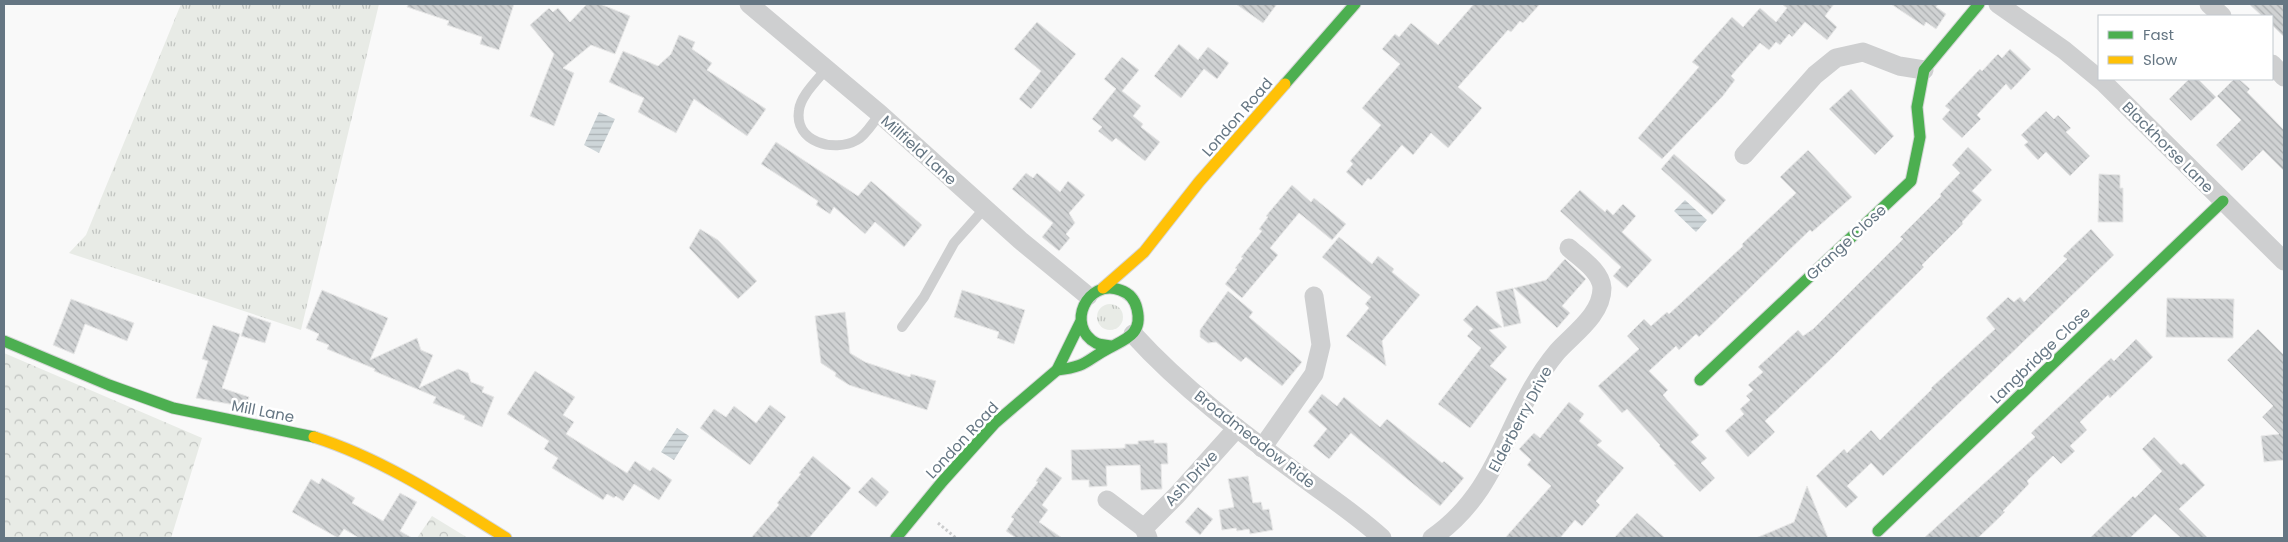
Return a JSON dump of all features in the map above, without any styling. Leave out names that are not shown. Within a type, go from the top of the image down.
[{"type":"street","name":"Millfield Lane","points":[[749,4],[880,114],[984,209],[1095,292]]},
{"type":"street","name":"London Road","points":[[896,538],[942,482],[995,423],[1057,370],[1080,322],[1080,310],[1095,292],[1144,252],[1200,182],[1355,4]]},
{"type":"street","name":"Grange Close","points":[[1700,380],[1910,181],[1917,159],[1920,137],[1916,107],[1924,70],[1979,4]]},
{"type":"street","name":"Blackhorse Lane","points":[[1998,4],[2064,50],[2098,78]]},
{"type":"street","points":[[2209,4],[2221,15]]},
{"type":"street","points":[[1744,155],[1815,75],[1836,58],[1863,52],[1899,66],[1924,70]]},
{"type":"street","points":[[2273,65],[2284,77]]},
{"type":"street","name":"Blackhorse Lane","points":[[2100,80],[2284,261]]},
{"type":"street","name":"Langbridge Close","points":[[1878,531],[2223,201]]},
{"type":"street","name":"Elderberry Drive","points":[[1432,538],[1470,505],[1486,482],[1527,398],[1543,371],[1595,311],[1600,296],[1600,281],[1594,271],[1569,248]]},
{"type":"street","points":[[1144,252],[1144,271]]},
{"type":"street","points":[[1134,301],[1139,286]]},
{"type":"street","points":[[1080,322],[1088,337],[1096,344],[1111,346],[1120,345],[1133,334],[1138,325],[1139,312],[1134,301],[1126,292],[1113,287],[1095,292]]},
{"type":"street","points":[[1262,448],[1314,374],[1321,345],[1314,296]]},
{"type":"street","name":"Broadmeadow Ride","points":[[1133,334],[1188,387],[1237,428],[1339,503],[1382,538]]},
{"type":"street","name":"Mill Lane","points":[[4,341],[78,372],[174,408],[297,432],[329,442],[356,453],[396,474],[506,538]]},
{"type":"street","points":[[1057,370],[1081,366],[1111,346]]},
{"type":"street","name":"Ash Drive","points":[[1107,500],[1146,533],[1237,428]]},
{"type":"lane","points":[[826,69],[802,100],[799,110],[801,126],[808,138],[821,144],[836,147],[849,144],[858,140],[880,114]]},
{"type":"lane","points":[[902,326],[924,296],[954,242],[984,209]]},
{"type":"green space","points":[[181,4],[379,4],[301,330],[69,253],[86,235]]},
{"type":"green space","points":[[1110,304],[1119,308],[1123,317],[1119,326],[1110,330],[1101,326],[1097,317],[1101,308]]},
{"type":"green space","points":[[4,353],[202,438],[171,538],[4,538]]},
{"type":"green space","points":[[432,516],[468,538],[417,538]]},
{"type":"shaded area","points":[[599,112],[615,119],[599,153],[584,145]]},
{"type":"shaded area","points":[[1685,200],[1707,220],[1696,232],[1674,211]]},
{"type":"shaded area","points":[[677,428],[689,436],[674,460],[661,452]]},
{"type":"building","points":[[408,4],[514,4],[499,50],[480,44],[482,37],[447,25],[449,21],[407,7]]},
{"type":"building","points":[[587,4],[600,4],[630,16],[615,54],[591,45],[563,68],[574,73],[554,126],[530,116],[554,54],[530,25],[549,8],[553,12],[558,8],[570,22]]},
{"type":"building","points":[[1236,4],[1277,4],[1263,23]]},
{"type":"building","points":[[1474,4],[1540,4],[1523,23],[1520,21],[1511,32],[1508,30],[1458,87],[1482,108],[1448,148],[1431,133],[1413,155],[1402,145],[1371,180],[1368,178],[1362,186],[1346,172],[1353,164],[1350,161],[1381,125],[1362,108],[1400,64],[1382,49],[1395,34],[1399,37],[1411,23],[1438,45]]},
{"type":"building","points":[[1782,4],[1834,4],[1825,16],[1837,27],[1827,40],[1805,22],[1792,37],[1789,34],[1780,45],[1776,42],[1769,50],[1760,43],[1731,76],[1735,80],[1722,97],[1662,159],[1638,138],[1699,67],[1692,62],[1732,17],[1743,27],[1760,8],[1776,22],[1787,8]]},
{"type":"building","points":[[1891,4],[1938,4],[1936,7],[1946,14],[1936,29],[1926,22],[1924,26]]},
{"type":"building","points":[[2249,4],[2284,4],[2284,37],[2273,26],[2273,15],[2261,15]]},
{"type":"building","points":[[1037,22],[1076,54],[1031,109],[1019,99],[1041,71],[1014,49]]},
{"type":"building","points":[[679,35],[695,42],[692,49],[712,63],[707,70],[766,109],[747,136],[694,99],[676,133],[638,112],[644,98],[609,82],[623,51],[658,66],[671,54]]},
{"type":"building","points":[[1179,44],[1198,60],[1208,47],[1229,63],[1217,79],[1204,69],[1181,98],[1154,76]]},
{"type":"building","points":[[2010,49],[2031,69],[2011,90],[2006,84],[1977,115],[1981,119],[1962,138],[1942,119],[1950,110],[1945,106],[1980,69],[1982,71],[1998,54],[2002,58]]},
{"type":"building","points":[[1122,57],[1139,70],[1122,91],[1141,106],[1133,116],[1143,124],[1141,127],[1160,142],[1145,161],[1116,138],[1112,142],[1098,131],[1102,127],[1092,119],[1116,89],[1104,79]]},
{"type":"building","points":[[2188,80],[2199,80],[2216,97],[2191,121],[2169,99]]},
{"type":"building","points":[[2233,80],[2240,80],[2250,89],[2247,92],[2284,130],[2284,171],[2263,150],[2242,171],[2216,145],[2241,120],[2217,96]]},
{"type":"building","points":[[1851,89],[1894,136],[1875,155],[1829,109]]},
{"type":"building","points":[[2046,111],[2054,119],[2058,115],[2071,128],[2066,132],[2090,156],[2070,176],[2046,152],[2038,160],[2024,145],[2028,142],[2021,135]]},
{"type":"building","points":[[776,142],[858,196],[871,181],[922,225],[904,247],[875,222],[865,234],[834,207],[830,214],[816,205],[818,201],[761,164]]},
{"type":"building","points":[[1968,147],[1992,170],[1972,191],[1982,200],[1962,222],[1963,224],[1922,265],[1924,267],[1765,421],[1775,432],[1748,457],[1725,431],[1744,414],[1740,409],[1750,400],[1746,396],[1753,390],[1748,385],[1763,372],[1758,367],[1798,330],[1803,336],[1813,329],[1903,239],[1900,237],[1941,196],[1940,194],[1960,173],[1952,165]]},
{"type":"building","points":[[1808,150],[1852,197],[1812,232],[1810,230],[1699,337],[1696,334],[1679,350],[1676,346],[1649,371],[1668,390],[1663,395],[1699,435],[1691,442],[1707,458],[1701,463],[1715,478],[1700,492],[1674,465],[1676,464],[1627,409],[1622,413],[1598,386],[1639,349],[1627,336],[1644,319],[1651,326],[1667,312],[1669,314],[1743,246],[1742,244],[1796,193],[1780,177]]},
{"type":"building","points":[[1674,154],[1726,200],[1712,215],[1661,169]]},
{"type":"building","points":[[1026,173],[1033,178],[1037,173],[1060,192],[1068,181],[1085,195],[1069,213],[1075,223],[1066,234],[1070,238],[1059,251],[1042,237],[1053,223],[1012,189]]},
{"type":"building","points":[[2099,174],[2120,175],[2120,188],[2123,188],[2123,222],[2098,222]]},
{"type":"building","points":[[1292,185],[1311,202],[1314,198],[1346,224],[1332,240],[1299,213],[1270,248],[1278,255],[1242,298],[1225,284],[1237,269],[1235,268],[1243,258],[1241,257],[1262,231],[1259,229],[1268,217],[1266,216]]},
{"type":"building","points":[[1580,190],[1605,212],[1607,209],[1613,215],[1623,204],[1636,216],[1622,232],[1652,260],[1627,288],[1613,276],[1621,267],[1560,211]]},
{"type":"building","points":[[700,229],[718,240],[757,281],[738,299],[689,248]]},
{"type":"building","points":[[2091,229],[2114,255],[1883,476],[1871,463],[1847,486],[1858,497],[1846,508],[1816,476],[1844,449],[1847,453],[1871,430],[1880,440],[1931,388],[1995,329],[1986,318],[2008,297],[2014,302],[2020,297],[2024,302],[2067,259],[2063,256]]},
{"type":"building","points":[[1339,237],[1372,264],[1378,256],[1394,269],[1392,272],[1420,295],[1382,341],[1386,366],[1346,336],[1369,308],[1365,304],[1371,297],[1322,257]]},
{"type":"building","points":[[1565,259],[1586,279],[1562,306],[1570,313],[1557,328],[1514,288],[1546,280]]},
{"type":"building","points":[[1513,288],[1521,323],[1504,327],[1496,292]]},
{"type":"building","points":[[322,290],[388,318],[370,360],[417,338],[421,350],[433,355],[419,388],[458,369],[468,373],[471,382],[484,387],[482,392],[494,397],[482,427],[464,419],[465,416],[433,403],[436,397],[327,349],[329,345],[316,340],[319,334],[306,328]]},
{"type":"building","points":[[962,290],[1025,310],[1014,344],[997,338],[999,332],[954,317]]},
{"type":"building","points":[[1228,291],[1253,312],[1249,317],[1302,362],[1282,386],[1246,357],[1241,362],[1216,342],[1208,343],[1200,337],[1200,330]]},
{"type":"building","points":[[2167,298],[2234,299],[2233,338],[2166,337]]},
{"type":"building","points":[[71,299],[134,323],[127,341],[85,324],[74,354],[53,345]]},
{"type":"building","points":[[1477,305],[1502,327],[1489,330],[1507,347],[1490,366],[1507,379],[1470,428],[1438,404],[1481,348],[1467,336],[1473,329],[1463,320]]},
{"type":"building","points":[[845,312],[850,353],[865,362],[910,377],[911,374],[936,381],[927,410],[849,385],[835,376],[836,373],[821,363],[815,316]]},
{"type":"building","points":[[248,315],[271,323],[265,343],[241,336]]},
{"type":"building","points":[[213,325],[240,334],[222,388],[249,397],[246,407],[196,398],[208,361],[202,359]]},
{"type":"building","points":[[2258,329],[2284,355],[2284,460],[2264,462],[2261,436],[2279,434],[2262,417],[2273,406],[2227,360]]},
{"type":"building","points":[[2136,339],[2153,357],[2110,398],[2108,395],[2080,422],[2087,430],[2070,446],[2075,451],[2061,464],[2053,456],[2027,481],[2029,484],[2003,511],[2005,512],[1978,538],[1924,538],[2035,437],[2031,433],[2083,384],[2111,358],[2114,361]]},
{"type":"building","points":[[535,371],[575,397],[563,415],[574,422],[566,434],[627,473],[635,461],[650,471],[653,467],[672,480],[659,500],[634,484],[623,501],[616,496],[614,498],[607,494],[603,500],[552,468],[558,458],[544,449],[549,441],[507,414]]},
{"type":"building","points":[[1322,394],[1337,406],[1344,397],[1380,427],[1387,419],[1464,478],[1440,506],[1351,433],[1329,459],[1313,446],[1327,429],[1308,412]]},
{"type":"building","points":[[1569,402],[1584,414],[1579,421],[1602,441],[1597,445],[1624,468],[1596,501],[1600,505],[1582,526],[1575,520],[1560,538],[1505,538],[1551,486],[1527,465],[1531,460],[1519,449],[1534,433],[1540,438]]},
{"type":"building","points":[[770,405],[786,417],[750,465],[700,428],[714,409],[726,417],[734,406],[756,423]]},
{"type":"building","points":[[2154,437],[2181,465],[2184,463],[2205,485],[2179,509],[2208,538],[2181,538],[2155,514],[2130,538],[2090,538],[2162,471],[2142,449]]},
{"type":"building","points":[[1154,440],[1154,443],[1167,443],[1168,464],[1161,464],[1162,489],[1141,490],[1140,465],[1106,466],[1107,486],[1089,487],[1089,480],[1072,480],[1071,450],[1125,448],[1125,444],[1138,444],[1138,441]]},
{"type":"building","points":[[813,456],[851,488],[809,538],[751,538],[779,505],[777,503]]},
{"type":"building","points":[[1046,467],[1062,478],[1042,505],[1048,510],[1039,522],[1062,538],[1016,538],[1006,531],[1014,519],[1011,517],[1038,482],[1036,481]]},
{"type":"building","points":[[1248,476],[1253,503],[1261,502],[1263,510],[1269,509],[1273,530],[1250,534],[1249,529],[1237,531],[1236,528],[1222,530],[1219,510],[1234,507],[1228,479]]},
{"type":"building","points":[[872,477],[889,492],[876,507],[858,492]]},
{"type":"building","points":[[322,478],[355,498],[352,503],[383,521],[400,493],[417,502],[400,531],[412,538],[359,538],[344,529],[338,538],[292,512],[311,479],[319,484]]},
{"type":"building","points":[[1807,486],[1828,538],[1756,538],[1794,522]]},
{"type":"building","points":[[1198,507],[1213,519],[1200,535],[1185,522]]},
{"type":"building","points":[[1637,513],[1665,538],[1614,538]]},
{"type":"traffic: fast","points":[[1285,84],[1355,4]]},
{"type":"traffic: fast","points":[[1700,380],[1911,181],[1920,137],[1917,107],[1924,70],[1979,4]]},
{"type":"traffic: fast","points":[[1878,531],[2223,201]]},
{"type":"traffic: fast","points":[[1057,370],[1081,365],[1127,338],[1135,330],[1138,324],[1138,317],[1133,300],[1123,291],[1108,288],[1098,291],[1090,297],[1084,306],[1081,316],[1082,326],[1087,335],[1096,343],[1111,346]]},
{"type":"traffic: fast","points":[[896,538],[942,482],[995,423],[1057,370],[1080,323]]},
{"type":"traffic: fast","points":[[4,341],[109,385],[173,408],[314,437]]},
{"type":"traffic: slow","points":[[1103,288],[1144,252],[1199,182],[1285,84]]},
{"type":"traffic: slow","points":[[314,437],[340,446],[389,469],[437,495],[506,538]]}]
